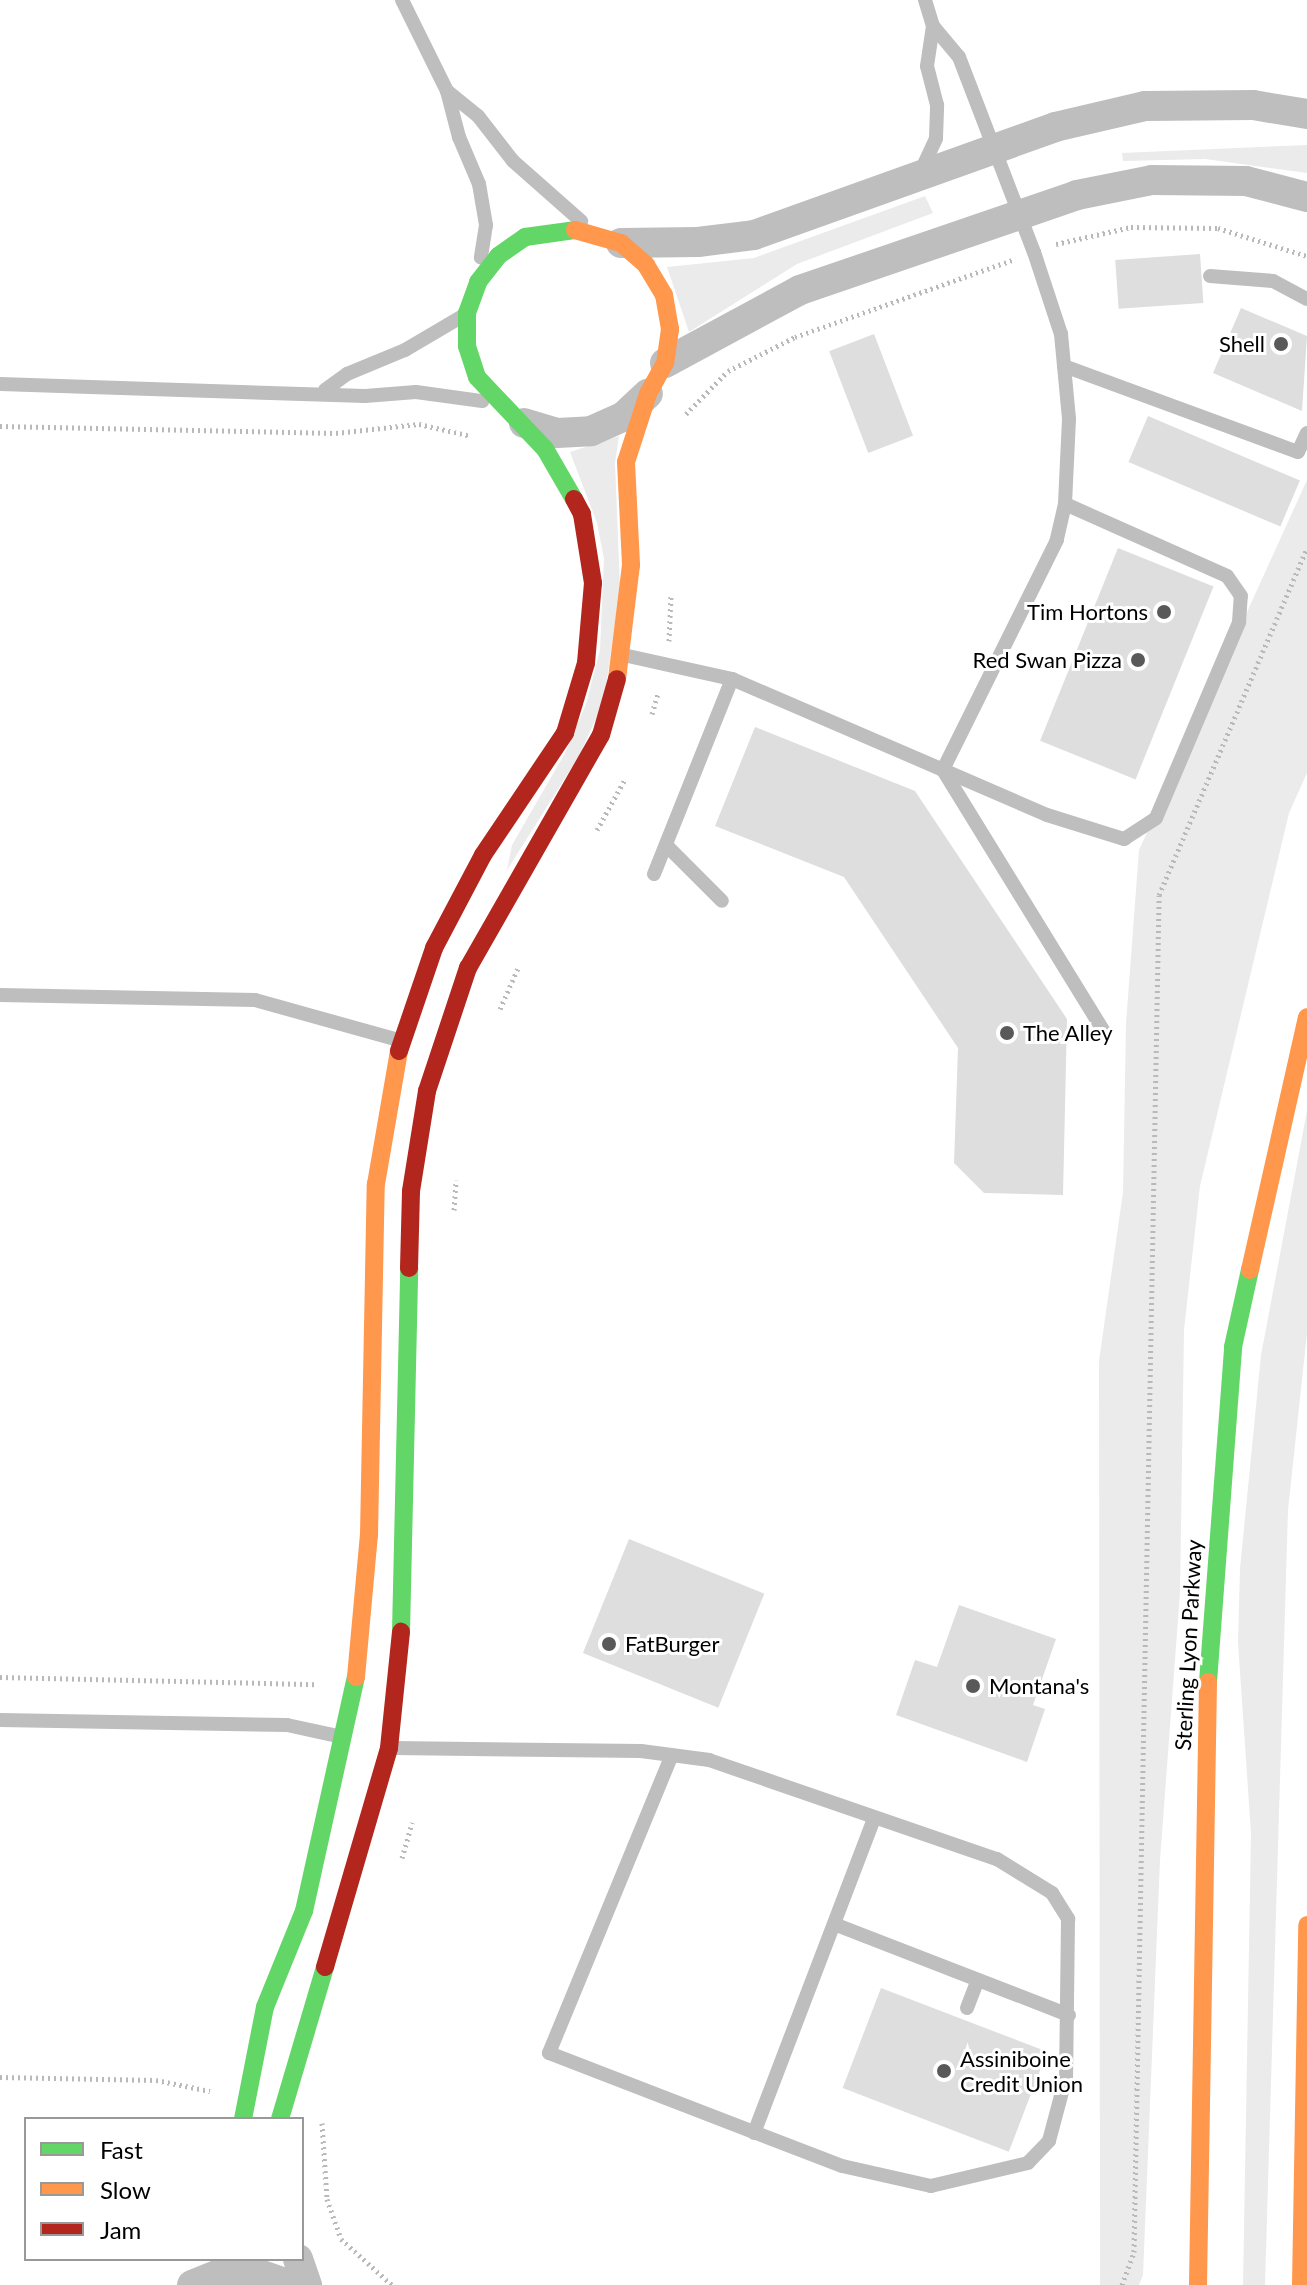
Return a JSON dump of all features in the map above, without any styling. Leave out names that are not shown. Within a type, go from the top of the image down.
[{"type":"street","points":[[621,243],[754,235],[1055,127],[1145,106],[1253,105],[1307,114]]},
{"type":"street","points":[[665,363],[800,290],[1019,213],[1152,180],[1246,181],[1307,197]]},
{"type":"street","points":[[281,2117],[355,1877],[367,1743],[353,1689],[369,1535],[376,1184],[419,1046],[468,968],[601,735],[624,655],[631,565],[626,462],[648,394],[665,363],[670,329],[664,295],[646,265],[621,243],[590,231],[557,229],[525,237],[498,256],[478,282],[467,313],[467,346],[477,377],[497,404],[524,423],[557,433],[591,431],[623,417],[648,394]]},
{"type":"street","points":[[243,2117],[265,2007],[367,1743],[402,1625],[411,1191],[419,1046],[434,948],[483,855],[565,733],[586,663],[593,583],[582,514],[568,483],[524,423]]},
{"type":"street","name":"Sterling Lyon Parkway","points":[[1198,2285],[1209,1639],[1233,1347],[1307,1017]]},
{"type":"street","points":[[1301,2285],[1307,1925]]},
{"type":"street","points":[[1180,2258],[1199,2204]]},
{"type":"street","points":[[190,2285],[204,2261]]},
{"type":"street","points":[[299,2261],[307,2285]]},
{"type":"street","points":[[190,2285],[219,2274],[253,2272],[290,2285]]},
{"type":"lane","points":[[402,0],[447,91],[459,137],[479,184],[486,225],[478,282]]},
{"type":"lane","points":[[925,0],[933,26],[959,57],[991,150],[1034,252],[1061,334],[1069,419],[1065,504],[1057,540],[943,770]]},
{"type":"lane","points":[[919,177],[936,138],[937,105],[927,66],[933,26]]},
{"type":"lane","points":[[447,91],[590,231]]},
{"type":"lane","points":[[1210,276],[1273,281],[1307,299]]},
{"type":"lane","points":[[325,390],[467,313]]},
{"type":"lane","points":[[1064,366],[1298,452],[1307,433]]},
{"type":"lane","points":[[0,384],[325,390],[365,396],[454,394],[497,404]]},
{"type":"lane","points":[[624,655],[732,679],[1047,815],[1124,839],[1156,818],[1239,622],[1241,596],[1227,576],[1065,504]]},
{"type":"lane","points":[[654,874],[732,679]]},
{"type":"lane","points":[[943,770],[1103,1030]]},
{"type":"lane","points":[[666,845],[722,901]]},
{"type":"lane","points":[[0,995],[255,1000],[419,1046]]},
{"type":"lane","points":[[0,1720],[287,1725],[367,1743],[672,1755],[709,1760],[997,1859],[1052,1893],[1068,1919],[1066,2077],[1049,2141],[1028,2163],[931,2186],[842,2166],[549,2053],[672,1755]]},
{"type":"lane","points":[[754,2133],[874,1819]]},
{"type":"lane","points":[[834,1924],[1069,2015]]},
{"type":"lane","points":[[967,2008],[978,1980]]},
{"type":"path","points":[[682,422],[728,371],[795,337],[1034,252],[1131,227],[1218,228],[1307,256]]},
{"type":"path","points":[[0,426],[336,433],[419,424],[485,443]]},
{"type":"path","points":[[1122,2285],[1134,2252],[1159,895],[1307,548]]},
{"type":"path","points":[[650,719],[673,622],[671,590]]},
{"type":"path","points":[[593,835],[628,772]]},
{"type":"path","points":[[499,1013],[521,961]]},
{"type":"path","points":[[453,1215],[457,1172]]},
{"type":"path","points":[[0,1677],[328,1684],[353,1689]]},
{"type":"path","points":[[397,1874],[413,1817]]},
{"type":"path","points":[[0,2077],[156,2080],[221,2093]]},
{"type":"path","points":[[321,2110],[327,2199],[341,2239],[392,2285]]},
{"type":"shaded area","points":[[1307,145],[1307,173],[1205,159],[1123,161],[1122,153]]},
{"type":"shaded area","points":[[925,196],[933,213],[797,264],[689,332],[667,267],[754,258]]},
{"type":"shaded area","points":[[619,436],[615,463],[620,587],[604,701],[579,756],[507,870],[512,845],[565,753],[586,704],[600,650],[604,559],[597,523],[570,452]]},
{"type":"shaded area","points":[[1307,480],[1307,773],[1289,813],[1200,1186],[1184,1330],[1180,1593],[1160,1860],[1143,2275],[1139,2285],[1100,2285],[1099,1361],[1123,1192],[1126,1023],[1139,850]]},
{"type":"shaded area","points":[[1307,1111],[1307,1333],[1288,1510],[1265,2285],[1243,2285],[1251,1833],[1238,1643],[1240,1569],[1261,1355]]},
{"type":"building","points":[[1200,254],[1203,303],[1119,309],[1115,260]]},
{"type":"building","points":[[1241,308],[1307,336],[1302,411],[1213,373]]},
{"type":"building","points":[[874,334],[913,436],[868,453],[829,351]]},
{"type":"building","points":[[1148,416],[1300,480],[1280,526],[1128,462]]},
{"type":"building","points":[[1118,548],[1213,587],[1136,779],[1040,741]]},
{"type":"building","points":[[755,727],[915,791],[1067,1019],[1063,1195],[984,1193],[954,1163],[958,1048],[844,877],[715,826]]},
{"type":"building","points":[[629,1539],[764,1594],[718,1708],[583,1653]]},
{"type":"building","name":"Montana's","points":[[959,1605],[1056,1639],[1033,1705],[1045,1709],[1027,1762],[896,1715],[915,1660],[937,1667]]},
{"type":"building","name":"Assiniboine Credit Union","points":[[881,1988],[1047,2052],[1009,2152],[843,2088]]},
{"type":"traffic: fast","points":[[574,499],[545,449],[477,377],[467,346],[467,313],[478,282],[498,256],[525,237],[575,230]]},
{"type":"traffic: fast","points":[[401,1632],[409,1268]]},
{"type":"traffic: fast","points":[[1208,1682],[1233,1347],[1250,1270]]},
{"type":"traffic: fast","points":[[243,2117],[265,2007],[304,1911],[356,1677]]},
{"type":"traffic: fast","points":[[281,2117],[325,1967]]},
{"type":"traffic: slow","points":[[575,230],[621,243],[646,265],[664,295],[670,329],[665,363],[648,394],[626,462],[631,565],[617,679]]},
{"type":"traffic: slow","points":[[1250,1270],[1307,1017]]},
{"type":"traffic: slow","points":[[356,1677],[369,1535],[376,1184],[399,1051]]},
{"type":"traffic: slow","points":[[1198,2285],[1208,1682]]},
{"type":"traffic: slow","points":[[1301,2285],[1307,1925]]},
{"type":"traffic: jam","points":[[399,1051],[434,948],[483,855],[565,733],[586,663],[593,583],[582,514],[574,499]]},
{"type":"traffic: jam","points":[[409,1268],[411,1191],[427,1091],[468,968],[601,735],[617,679]]},
{"type":"traffic: jam","points":[[325,1967],[389,1748],[401,1632]]},
{"type":"place","name":"Shell","points":[[1281,344]]},
{"type":"place","name":"Tim Hortons","points":[[1164,612]]},
{"type":"place","name":"Red Swan Pizza","points":[[1138,660]]},
{"type":"place","name":"The Alley","points":[[1007,1033]]},
{"type":"place","name":"FatBurger","points":[[609,1644]]},
{"type":"place","name":"Montana's","points":[[973,1686]]},
{"type":"place","name":"Assiniboine Credit Union","points":[[944,2071]]}]
